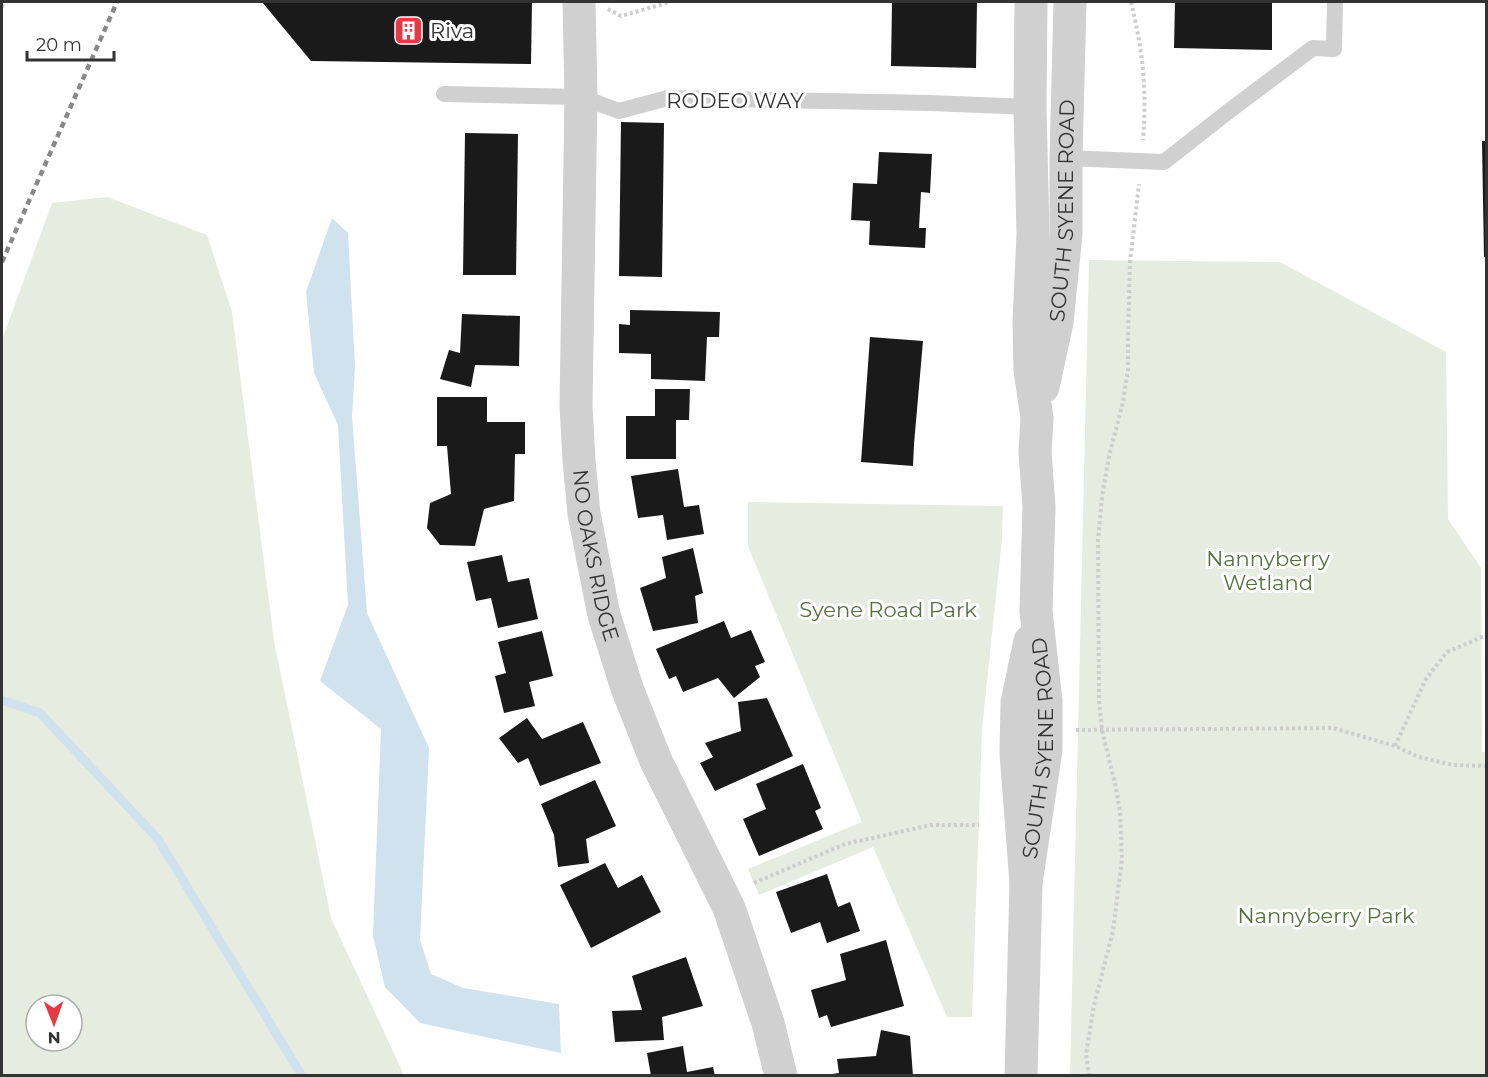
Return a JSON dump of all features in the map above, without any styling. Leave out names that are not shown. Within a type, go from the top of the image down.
[{"type":"street","name":"SOUTH SYENE ROAD","points":[[1031,2],[1030,106],[1033,234],[1029,321],[1030,370],[1037,418]]},
{"type":"street","name":"SOUTH SYENE ROAD","points":[[1021,1076],[1026,883],[1046,750],[1046,701],[1036,611],[1039,507],[1035,452],[1037,418],[1057,322],[1066,234],[1070,2]]},
{"type":"street","name":"NO OAKS RIDGE","points":[[591,4],[581,97],[576,406],[584,514],[604,615],[627,688],[656,761],[729,908],[768,1023],[781,1076]]},
{"type":"lane","points":[[1066,158],[1164,162],[1313,48],[1334,49],[1335,2]]},
{"type":"lane","name":"RODEO WAY","points":[[444,94],[581,97],[619,111],[668,98],[1030,106]]},
{"type":"path","points":[[2,7],[4,2]]},
{"type":"path","points":[[591,4],[621,16],[670,2]]},
{"type":"path","points":[[1089,1076],[1086,1054],[1094,1005],[1113,931],[1122,859],[1120,811],[1102,730],[1099,700],[1098,540],[1109,456],[1123,402],[1128,369],[1130,262],[1142,161],[1145,110],[1144,72],[1131,2]]},
{"type":"path","points":[[1395,746],[1426,679],[1447,652],[1486,637]]},
{"type":"path","points":[[1102,730],[1332,728],[1395,746],[1419,757],[1453,765],[1486,766]]},
{"type":"path","points":[[754,883],[845,844],[931,825],[979,825]]},
{"type":"green space","points":[[107,197],[207,235],[232,312],[274,641],[331,918],[404,1075],[2,1075],[2,340],[52,203]]},
{"type":"green space","points":[[1089,260],[1280,262],[1446,352],[1448,519],[1481,568],[1482,752],[1486,752],[1486,1075],[1070,1075]]},
{"type":"green space","name":"Syene Road Park","points":[[748,502],[1003,506],[1002,539],[982,729],[972,1017],[947,1017],[873,847],[759,895],[748,869],[862,822],[748,546]]},
{"type":"water","points":[[332,218],[348,233],[355,367],[352,416],[367,613],[429,748],[420,940],[431,974],[463,988],[559,1004],[561,1053],[420,1023],[385,987],[373,936],[381,729],[320,681],[348,605],[338,425],[314,373],[306,292]]},
{"type":"building","name":"Riva","points":[[262,2],[532,2],[531,64],[311,61]]},
{"type":"building","points":[[892,2],[977,2],[976,68],[891,66]]},
{"type":"building","points":[[1175,2],[1272,2],[1272,50],[1174,48]]},
{"type":"building","points":[[621,122],[664,123],[662,277],[619,276]]},
{"type":"building","points":[[465,133],[518,134],[516,275],[463,275]]},
{"type":"building","points":[[1482,141],[1486,141],[1486,257],[1484,257]]},
{"type":"building","points":[[879,152],[932,154],[930,193],[921,192],[919,228],[926,228],[925,248],[869,245],[870,221],[851,220],[853,183],[877,184]]},
{"type":"building","points":[[630,310],[720,312],[719,337],[707,337],[705,381],[651,379],[651,354],[619,353],[619,324],[630,325]]},
{"type":"building","points":[[462,314],[520,316],[519,366],[475,365],[471,387],[440,379],[449,350],[460,353]]},
{"type":"building","points":[[870,337],[923,341],[913,466],[861,462]]},
{"type":"building","points":[[655,389],[690,389],[689,420],[676,420],[676,459],[626,459],[626,416],[655,416]]},
{"type":"building","points":[[437,397],[487,397],[487,422],[525,422],[525,454],[515,454],[514,501],[484,509],[475,546],[440,545],[427,528],[430,503],[451,494],[447,446],[437,446]]},
{"type":"building","points":[[678,469],[684,507],[699,505],[704,534],[667,540],[663,515],[638,518],[631,476]]},
{"type":"building","points":[[693,548],[703,593],[695,596],[698,623],[653,631],[640,588],[666,578],[662,557]]},
{"type":"building","points":[[502,555],[508,582],[529,578],[538,619],[498,628],[491,598],[476,601],[467,562]]},
{"type":"building","points":[[724,621],[731,638],[751,630],[765,662],[755,666],[760,677],[734,698],[718,678],[683,692],[676,676],[669,679],[656,649]]},
{"type":"building","points":[[542,631],[553,676],[529,682],[535,706],[504,713],[495,676],[506,673],[498,642]]},
{"type":"building","points":[[767,698],[793,756],[715,791],[700,763],[713,757],[705,743],[741,731],[738,702]]},
{"type":"building","points":[[527,718],[542,739],[583,722],[601,763],[540,786],[528,758],[518,763],[499,738]]},
{"type":"building","points":[[803,764],[821,808],[815,811],[823,829],[759,856],[743,819],[766,809],[756,784]]},
{"type":"building","points":[[595,780],[616,826],[586,839],[589,863],[558,867],[554,835],[541,804]]},
{"type":"building","points":[[605,863],[618,888],[642,875],[661,912],[591,948],[560,885]]},
{"type":"building","points":[[827,874],[838,907],[850,902],[860,931],[827,943],[820,922],[791,933],[776,892]]},
{"type":"building","points":[[886,940],[904,1006],[831,1027],[827,1015],[819,1018],[811,990],[846,980],[840,954]]},
{"type":"building","points":[[686,957],[703,1006],[662,1017],[664,1040],[615,1042],[612,1011],[642,1010],[632,976]]},
{"type":"building","points":[[881,1030],[910,1036],[913,1076],[832,1076],[832,1074],[839,1073],[837,1059],[876,1056]]},
{"type":"building","points":[[683,1046],[687,1072],[713,1067],[715,1076],[651,1076],[647,1053]]},
{"type":"waterway","points":[[2,700],[40,713],[158,839],[302,1076]]},
{"type":"railway","points":[[2,262],[117,2]]},
{"type":"place","name":"Riva","points":[[409,31]]},
{"type":"park label","name":"Nannyberry Wetland","points":[[1268,571]]},
{"type":"park label","name":"Nannyberry Park","points":[[1326,916]]}]
